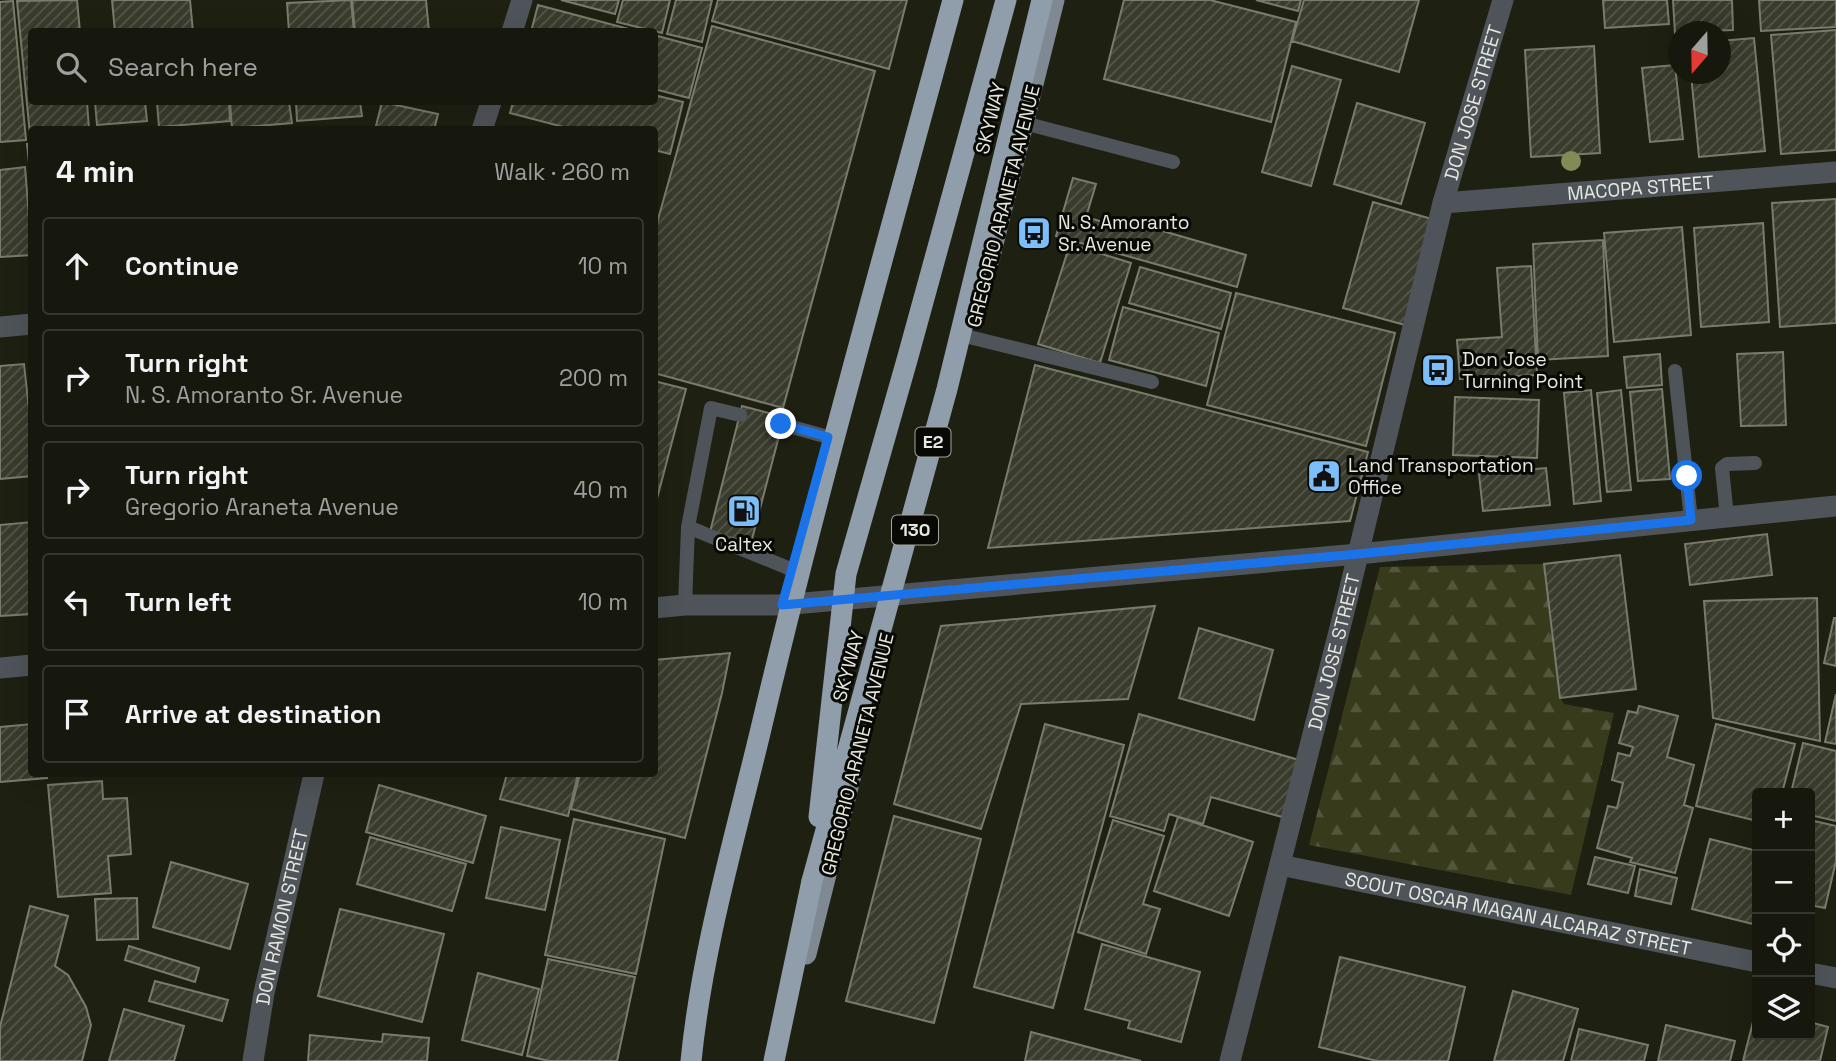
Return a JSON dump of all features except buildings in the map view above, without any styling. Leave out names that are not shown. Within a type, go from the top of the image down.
[{"type":"highway","points":[[691,1061],[696,1012],[710,947],[792,597],[953,0]]},
{"type":"highway","points":[[813,881],[846,574],[1006,0]]},
{"type":"highway","name":"SKYWAY","points":[[777,1061],[813,881],[947,389],[1042,0]]},
{"type":"main road","points":[[683,1061],[689,1007],[782,605],[943,0]]},
{"type":"main road","name":"GREGORIO ARANETA AVENUE","points":[[777,1061],[898,593],[969,337],[1054,0]]},
{"type":"street","points":[[513,28],[522,0]]},
{"type":"street","name":"DON JOSE STREET","points":[[1230,1061],[1443,203],[1503,0]]},
{"type":"street","points":[[483,126],[490,105]]},
{"type":"street","name":"MACOPA STREET","points":[[1443,203],[1836,173]]},
{"type":"street","points":[[0,327],[28,324]]},
{"type":"street","points":[[658,608],[811,603],[898,593],[1358,554],[1836,506]]},
{"type":"street","points":[[0,668],[28,665]]},
{"type":"street","name":"DON RAMON STREET","points":[[253,1061],[264,993],[313,777]]},
{"type":"street","name":"SCOUT OSCAR MAGAN ALCARAZ STREET","points":[[1280,865],[1752,961]]},
{"type":"street","points":[[1815,973],[1836,978]]},
{"type":"lane","points":[[1024,123],[1173,162]]},
{"type":"lane","points":[[969,337],[1152,382]]},
{"type":"lane","points":[[1675,371],[1691,520]]},
{"type":"lane","points":[[685,605],[688,527],[710,408],[740,415]]},
{"type":"lane","points":[[781,424],[828,437]]},
{"type":"lane","points":[[1727,517],[1722,468],[1727,464],[1755,463]]},
{"type":"lane","points":[[688,527],[793,570]]},
{"type":"green space","points":[[1544,564],[1560,698],[1564,704],[1614,713],[1571,895],[1309,845],[1380,567]]},
{"type":"place","name":"N. S. Amoranto Sr. Avenue","points":[[1034,233]]},
{"type":"place","name":"Don Jose Turning Point","points":[[1438,370]]},
{"type":"place","name":"Land Transportation Office","points":[[1324,476]]},
{"type":"place","name":"Caltex","points":[[744,511]]},
{"type":"route","points":[[781,424],[828,437],[782,605],[1358,554],[1691,520],[1687,476]]}]
